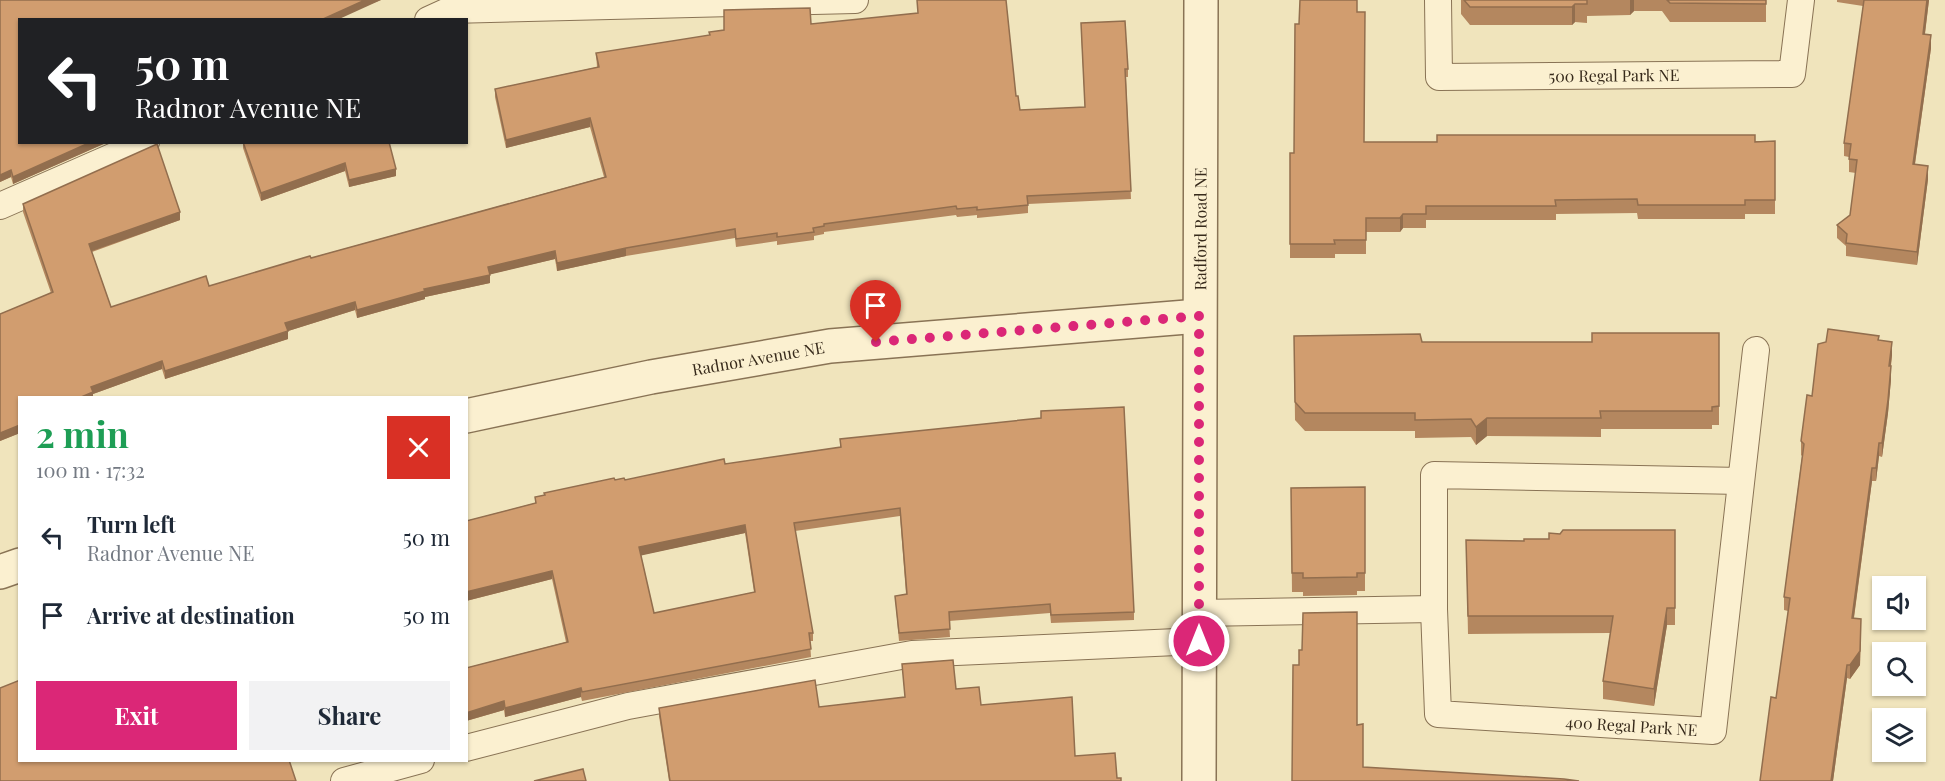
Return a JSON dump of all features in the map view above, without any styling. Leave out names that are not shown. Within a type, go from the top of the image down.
[{"type":"street","name":"Radford Road NE","points":[[1199,781],[1201,0]]},
{"type":"street","name":"Radnor Avenue NE","points":[[468,417],[651,377],[830,346],[1199,316]]},
{"type":"street","points":[[0,572],[18,566]]},
{"type":"lane","points":[[432,18],[450,10],[855,0]]},
{"type":"lane","name":"500 Regal Park NE","points":[[1438,0],[1439,77],[1792,74],[1801,0]]},
{"type":"lane","points":[[0,206],[141,144]]},
{"type":"lane","name":"400 Regal Park NE","points":[[1740,481],[1434,475],[1434,609],[1438,714],[1713,731],[1756,350]]},
{"type":"lane","points":[[468,747],[628,705],[912,654],[1199,627],[1434,609]]},
{"type":"lane","points":[[344,781],[414,762]]},
{"type":"building","points":[[0,0],[365,0],[325,18],[18,18],[18,144],[87,144],[13,177],[11,170],[0,175]]},
{"type":"building","points":[[917,0],[1006,0],[1016,96],[1018,96],[1020,110],[1085,107],[1081,23],[1125,21],[1131,191],[1027,196],[1028,205],[977,210],[977,207],[957,209],[956,206],[824,224],[824,226],[813,228],[814,232],[777,237],[777,233],[736,239],[735,229],[557,263],[555,251],[488,267],[490,275],[424,289],[425,291],[357,310],[355,302],[285,323],[288,331],[165,371],[162,361],[91,387],[93,392],[84,396],[18,396],[18,426],[0,433],[0,314],[53,292],[23,204],[157,144],[180,212],[89,244],[111,307],[206,276],[209,286],[310,256],[311,258],[606,177],[590,118],[506,140],[495,89],[599,67],[596,53],[710,35],[709,32],[724,30],[724,10],[810,8],[811,24],[918,13]]},
{"type":"building","points":[[1300,0],[1357,0],[1357,12],[1365,12],[1364,142],[1437,142],[1437,135],[1755,135],[1755,142],[1775,141],[1775,200],[1745,200],[1745,205],[1638,205],[1637,199],[1555,200],[1556,206],[1426,206],[1426,214],[1403,214],[1400,218],[1366,218],[1366,240],[1334,240],[1335,244],[1290,244],[1290,153],[1294,153],[1295,24],[1299,24]]},
{"type":"building","points":[[1464,0],[1587,0],[1587,4],[1575,4],[1572,7],[1470,7]]},
{"type":"building","points":[[1667,0],[1766,0],[1766,4],[1670,3]]},
{"type":"building","points":[[1864,0],[1927,0],[1923,34],[1931,35],[1913,164],[1928,166],[1917,252],[1846,243],[1847,234],[1837,225],[1850,215],[1857,160],[1849,159],[1851,144],[1844,143]]},
{"type":"building","points":[[244,144],[390,144],[396,169],[349,180],[345,163],[261,193]]},
{"type":"building","points":[[1828,329],[1879,336],[1878,340],[1892,342],[1882,443],[1879,443],[1876,468],[1872,468],[1852,618],[1861,619],[1860,651],[1850,665],[1847,665],[1831,781],[1760,781],[1771,697],[1776,698],[1790,598],[1784,597],[1804,444],[1801,441],[1807,395],[1812,396],[1818,344],[1826,342]]},
{"type":"building","points":[[1592,333],[1719,333],[1719,406],[1712,407],[1712,411],[1600,411],[1601,418],[1487,418],[1476,427],[1471,419],[1415,420],[1415,413],[1305,413],[1295,402],[1294,336],[1420,334],[1422,342],[1592,342]]},
{"type":"building","points":[[1124,407],[1134,612],[1051,615],[1050,604],[949,612],[950,629],[899,633],[895,596],[907,594],[900,508],[794,523],[813,633],[809,633],[811,649],[582,692],[581,688],[505,708],[504,701],[468,712],[468,667],[568,642],[552,571],[468,592],[468,520],[536,503],[535,497],[545,495],[544,493],[614,478],[625,480],[724,459],[725,464],[841,447],[840,439],[1041,418],[1041,411]],"holes":[[[745,525],[755,592],[654,613],[639,547]]]},
{"type":"building","points":[[1365,487],[1365,573],[1357,573],[1357,577],[1303,578],[1303,573],[1292,573],[1291,488]]},
{"type":"building","points":[[1563,530],[1675,530],[1675,608],[1667,608],[1654,689],[1603,681],[1613,616],[1468,616],[1466,540],[1549,539],[1549,533],[1560,534]]},
{"type":"building","points":[[1357,612],[1357,725],[1363,724],[1363,767],[1579,781],[1292,781],[1293,665],[1299,665],[1299,650],[1302,650],[1303,613]]},
{"type":"building","points":[[953,660],[956,689],[979,687],[981,705],[1072,697],[1075,756],[1115,753],[1117,778],[1121,778],[1121,781],[670,781],[659,708],[815,680],[819,707],[905,697],[902,664]]},
{"type":"building","points":[[18,681],[18,762],[290,762],[296,781],[0,781],[0,688]]},
{"type":"building","points":[[583,769],[586,781],[534,781]]},
{"type":"route","points":[[876,342],[1199,316],[1199,641]]}]
